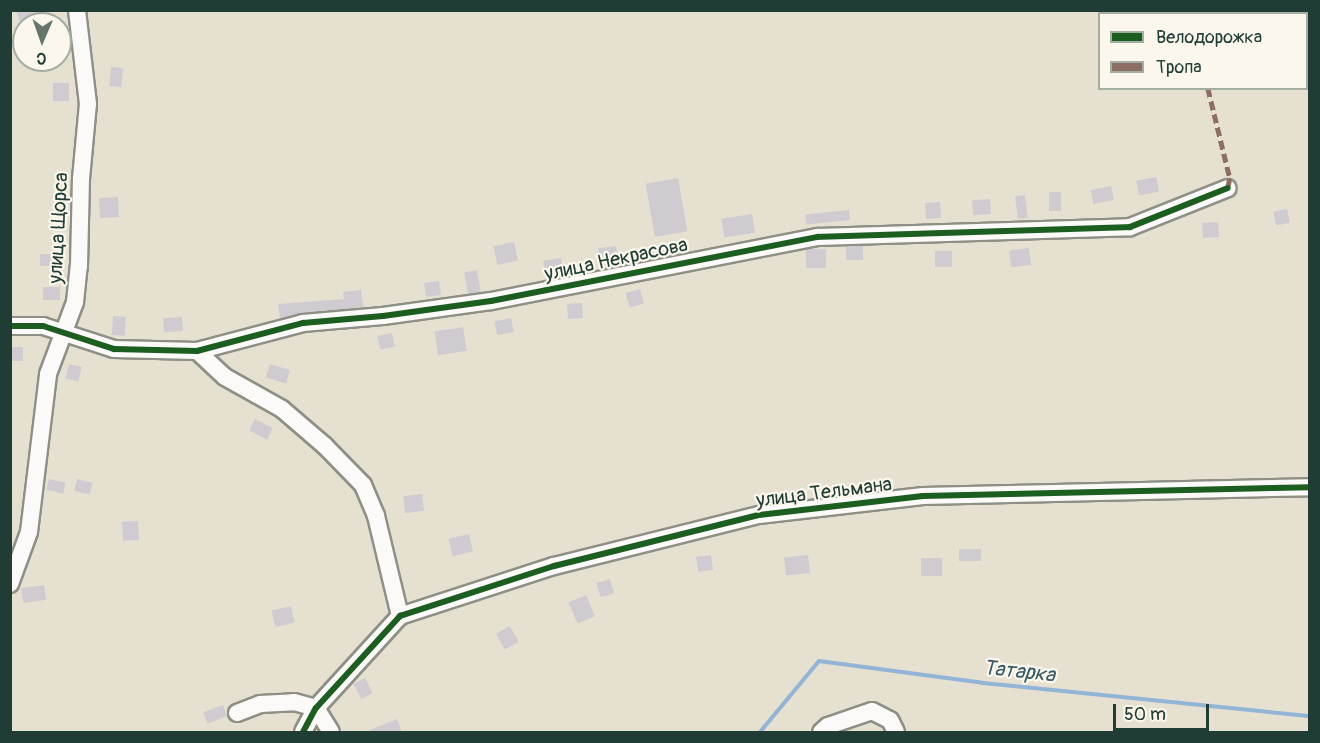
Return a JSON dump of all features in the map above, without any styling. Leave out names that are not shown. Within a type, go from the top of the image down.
[{"type":"street","name":"улица Щорса","points":[[10,584],[29,532],[48,374],[75,302],[80,266],[81,179],[88,104],[76,10]]},
{"type":"street","name":"улица Некрасова","points":[[10,326],[43,326],[64,335],[114,349],[170,353],[197,351],[303,323],[382,316],[491,301],[818,237],[1130,227],[1228,188]]},
{"type":"street","points":[[197,351],[225,377],[282,409],[325,446],[363,485],[376,516],[400,616]]},
{"type":"street","name":"улица Тельмана","points":[[303,732],[316,708],[400,616],[554,566],[759,515],[923,496],[1310,487]]},
{"type":"street","points":[[237,713],[260,704],[294,702],[316,708],[331,732]]},
{"type":"street","points":[[821,732],[828,726],[872,711],[890,720],[896,732]]},
{"type":"building","points":[[16,10],[49,10],[49,12],[17,12]]},
{"type":"building","points":[[111,67],[123,68],[121,87],[109,86]]},
{"type":"building","points":[[53,83],[69,83],[69,101],[53,101]]},
{"type":"building","points":[[1156,177],[1159,192],[1139,196],[1136,181]]},
{"type":"building","points":[[678,178],[687,231],[655,237],[646,184]]},
{"type":"building","points":[[1111,186],[1114,200],[1093,204],[1090,190]]},
{"type":"building","points":[[1049,192],[1061,192],[1061,211],[1049,211]]},
{"type":"building","points":[[1025,195],[1028,218],[1018,219],[1015,196]]},
{"type":"building","points":[[118,197],[119,217],[100,218],[99,198]]},
{"type":"building","points":[[990,199],[991,214],[973,215],[972,200]]},
{"type":"building","points":[[940,202],[941,218],[926,219],[925,203]]},
{"type":"building","points":[[1287,209],[1290,223],[1276,226],[1273,212]]},
{"type":"building","points":[[849,210],[850,220],[806,225],[805,215]]},
{"type":"building","points":[[752,214],[755,233],[724,238],[721,219]]},
{"type":"building","points":[[1218,222],[1219,237],[1203,238],[1202,223]]},
{"type":"building","points":[[514,242],[518,261],[497,265],[493,246]]},
{"type":"building","points":[[616,246],[618,263],[600,265],[598,248]]},
{"type":"building","points":[[846,246],[863,246],[863,260],[846,260]]},
{"type":"building","points":[[1029,248],[1031,265],[1011,267],[1009,250]]},
{"type":"building","points":[[826,249],[826,268],[806,268],[806,250]]},
{"type":"building","points":[[935,251],[952,251],[952,267],[935,267]]},
{"type":"building","points":[[40,254],[56,254],[56,266],[40,266]]},
{"type":"building","points":[[561,258],[564,276],[546,279],[543,261]]},
{"type":"building","points":[[477,270],[481,292],[468,294],[464,272]]},
{"type":"building","points":[[439,281],[441,295],[426,297],[424,283]]},
{"type":"building","points":[[43,287],[60,287],[60,300],[43,300]]},
{"type":"building","points":[[640,289],[644,303],[630,308],[626,293]]},
{"type":"building","points":[[361,290],[363,307],[280,318],[278,304],[344,299],[343,292]]},
{"type":"building","points":[[582,303],[583,318],[568,319],[567,304]]},
{"type":"building","points":[[113,316],[126,317],[125,336],[112,335]]},
{"type":"building","points":[[182,317],[183,331],[164,332],[163,318]]},
{"type":"building","points":[[511,318],[514,332],[497,335],[494,322]]},
{"type":"building","points":[[463,327],[467,351],[438,355],[434,332]]},
{"type":"building","points":[[392,333],[395,347],[380,350],[377,336]]},
{"type":"building","points":[[10,347],[23,347],[23,361],[10,361]]},
{"type":"building","points":[[69,364],[82,367],[78,382],[66,379]]},
{"type":"building","points":[[270,364],[290,370],[286,384],[266,377]]},
{"type":"building","points":[[255,419],[273,428],[267,440],[249,431]]},
{"type":"building","points":[[49,479],[66,483],[63,494],[47,490]]},
{"type":"building","points":[[77,479],[93,483],[90,495],[74,491]]},
{"type":"building","points":[[422,494],[424,511],[405,513],[403,496]]},
{"type":"building","points":[[138,521],[139,540],[123,541],[122,522]]},
{"type":"building","points":[[469,534],[473,552],[453,556],[449,539]]},
{"type":"building","points":[[959,549],[981,549],[981,561],[959,561]]},
{"type":"building","points":[[711,555],[713,570],[698,572],[696,557]]},
{"type":"building","points":[[808,555],[810,573],[786,575],[784,558]]},
{"type":"building","points":[[921,558],[942,558],[942,576],[921,576]]},
{"type":"building","points":[[610,579],[614,593],[601,597],[597,583]]},
{"type":"building","points":[[44,585],[46,600],[23,603],[21,588]]},
{"type":"building","points":[[586,595],[595,616],[577,624],[569,602]]},
{"type":"building","points":[[291,606],[295,623],[275,627],[272,610]]},
{"type":"building","points":[[510,626],[519,642],[505,650],[496,634]]},
{"type":"building","points":[[365,678],[373,693],[362,699],[354,684]]},
{"type":"building","points":[[223,705],[227,716],[207,723],[203,712]]},
{"type":"building","points":[[397,719],[402,732],[365,732]]},
{"type":"waterway","name":"Татарка","points":[[760,732],[819,661],[983,683],[1310,716]]},
{"type":"marked path","points":[[1208,90],[1230,178],[1228,188]]},
{"type":"cycle path","points":[[10,326],[43,326],[114,349],[197,351],[303,323],[383,316],[491,301],[818,237],[1130,227],[1228,188]]},
{"type":"cycle path","points":[[303,732],[316,708],[400,616],[554,566],[759,515],[923,496],[1310,487]]}]
